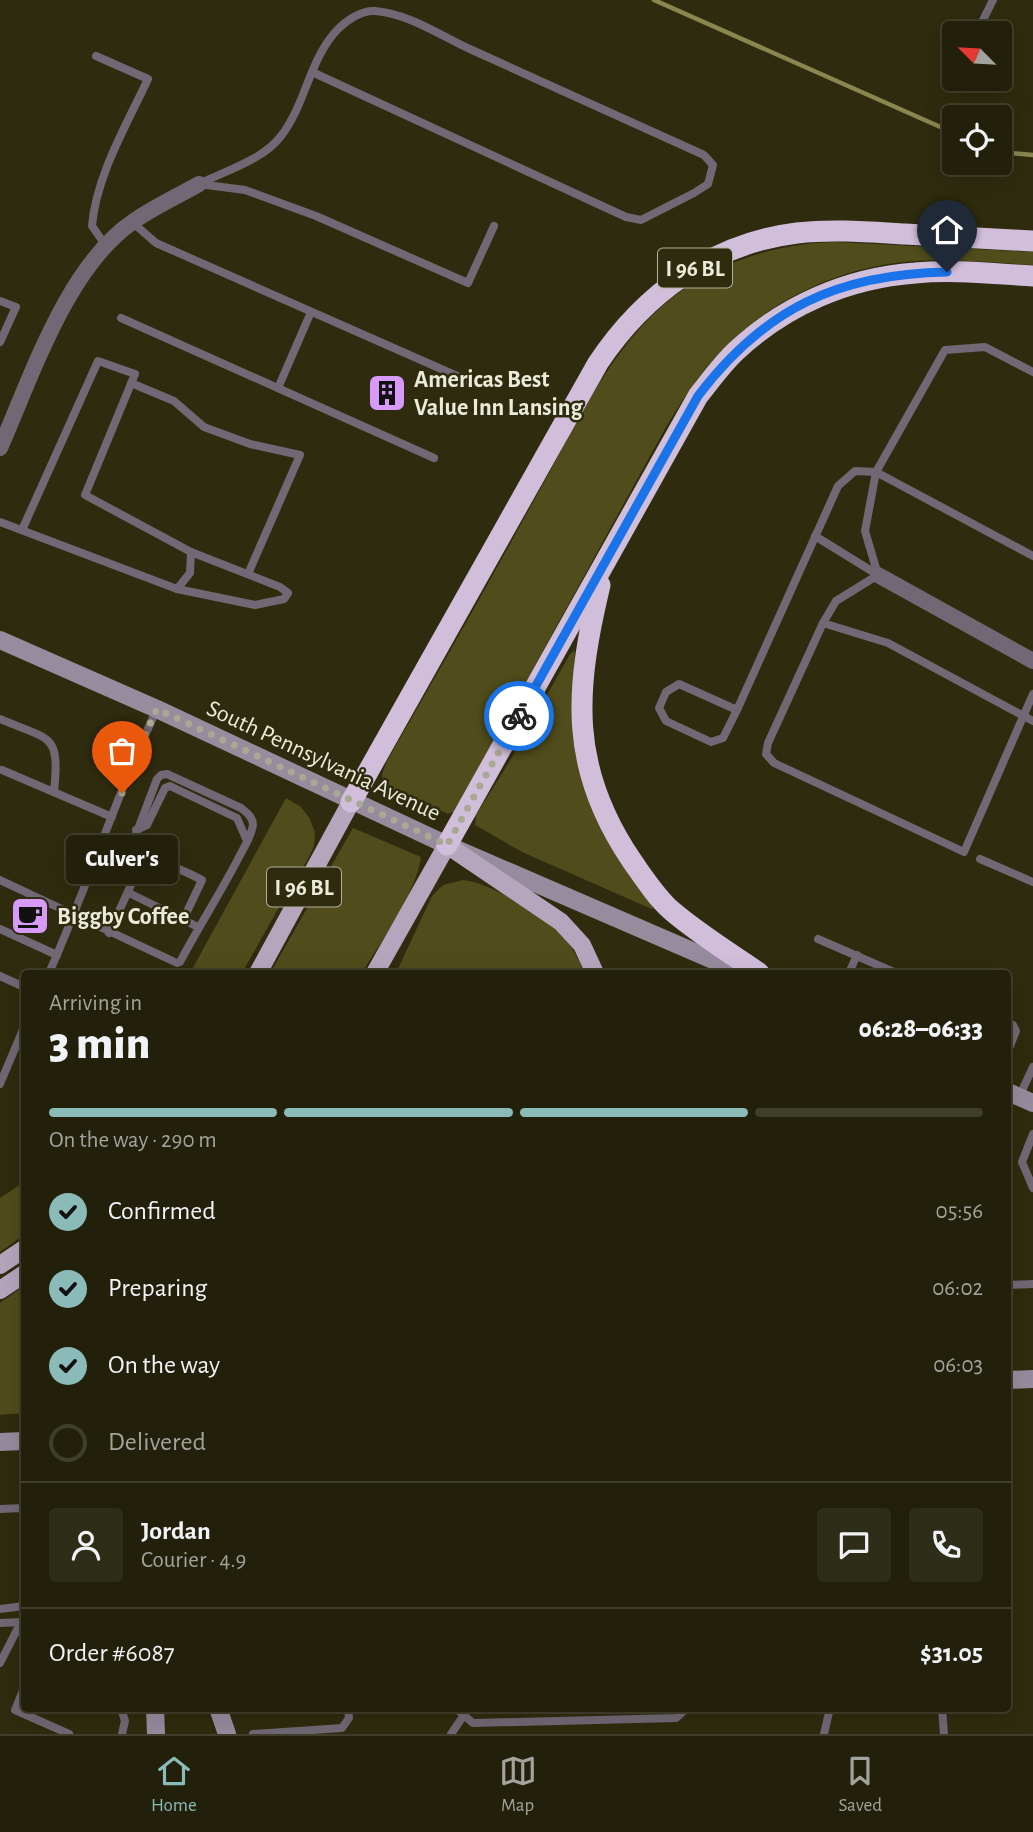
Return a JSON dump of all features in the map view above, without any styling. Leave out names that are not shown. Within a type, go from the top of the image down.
[{"type":"highway","name":"I 96 BL","points":[[351,802],[598,363],[626,324],[669,285],[694,268],[729,251],[762,240],[797,233],[849,232],[1033,241]]},
{"type":"highway","points":[[447,845],[698,396],[735,351],[785,314],[825,293],[873,278],[916,272],[1033,276]]},
{"type":"highway","points":[[607,559],[587,637],[581,700],[585,757],[600,802],[620,843],[670,910],[755,970]]},
{"type":"main road","name":"South Pennsylvania Avenue","points":[[0,640],[157,709],[351,802],[736,970]]},
{"type":"main road","name":"I 96 BL","points":[[260,970],[351,802]]},
{"type":"main road","points":[[377,970],[447,845],[561,922],[582,945],[594,970]]},
{"type":"main road","points":[[382,970],[385,955]]},
{"type":"main road","points":[[0,1265],[21,1251]]},
{"type":"main road","points":[[0,1290],[21,1276]]},
{"type":"main road","points":[[1011,1380],[1033,1379]]},
{"type":"main road","points":[[0,1442],[21,1441]]},
{"type":"main road","points":[[155,1712],[156,1733]]},
{"type":"main road","points":[[219,1712],[227,1734]]},
{"type":"main road","points":[[226,1712],[227,1734]]},
{"type":"street","points":[[0,448],[65,301],[80,276],[132,222],[199,184]]},
{"type":"street","points":[[878,575],[1033,661]]},
{"type":"lane","points":[[982,21],[993,0]]},
{"type":"lane","points":[[199,184],[274,144],[289,123],[312,72],[325,44],[339,28],[357,15],[372,10],[401,15],[452,41],[704,155],[713,165],[712,174],[708,184],[694,193],[640,220],[626,217],[312,72]]},
{"type":"lane","points":[[96,56],[148,79],[93,205],[92,226],[106,246]]},
{"type":"lane","points":[[199,184],[245,190],[316,216],[468,283],[494,226]]},
{"type":"lane","points":[[132,222],[156,243],[473,383]]},
{"type":"lane","points":[[0,300],[16,307],[0,342]]},
{"type":"lane","points":[[278,388],[311,312]]},
{"type":"lane","points":[[121,318],[434,458]]},
{"type":"lane","points":[[878,575],[865,531],[876,472],[945,351],[985,347],[1033,372]]},
{"type":"lane","points":[[0,522],[177,589],[255,605],[284,599],[288,593],[191,552],[85,495],[135,374],[98,361],[22,530]]},
{"type":"lane","points":[[131,383],[174,401],[204,427],[250,444],[300,455],[248,574]]},
{"type":"lane","points":[[737,710],[679,684],[666,692],[659,708],[666,721],[711,742],[723,738],[737,710],[838,486],[855,471],[876,472],[1033,556]]},
{"type":"lane","points":[[815,536],[878,575]]},
{"type":"lane","points":[[177,589],[190,573],[191,552]]},
{"type":"lane","points":[[878,575],[836,601],[823,623],[768,743],[766,754],[774,763],[964,852],[1033,694]]},
{"type":"lane","points":[[823,623],[888,643],[1033,720]]},
{"type":"lane","points":[[50,970],[157,709]]},
{"type":"lane","points":[[0,719],[50,740],[56,750],[54,792]]},
{"type":"lane","points":[[2,770],[112,817]]},
{"type":"lane","points":[[0,880],[109,933],[180,962],[198,927],[217,900],[253,825],[248,813],[226,800],[167,774],[157,779],[135,830],[137,842],[146,852],[202,880],[183,920]]},
{"type":"lane","points":[[109,933],[146,852]]},
{"type":"lane","points":[[980,859],[1033,882]]},
{"type":"lane","points":[[129,893],[198,927]]},
{"type":"lane","points":[[0,929],[57,955]]},
{"type":"lane","points":[[818,939],[890,970]]},
{"type":"lane","points":[[850,970],[857,955]]},
{"type":"lane","points":[[0,976],[21,986]]},
{"type":"lane","points":[[1011,1024],[1016,1031],[1011,1044]]},
{"type":"lane","points":[[0,1084],[21,1034]]},
{"type":"lane","points":[[1020,1097],[1033,1067]]},
{"type":"lane","points":[[1033,1135],[1022,1162],[1033,1188]]},
{"type":"lane","points":[[1011,1285],[1033,1284]]},
{"type":"lane","points":[[0,1509],[21,1508]]},
{"type":"lane","points":[[0,1609],[21,1606]]},
{"type":"lane","points":[[0,1623],[21,1622]]},
{"type":"lane","points":[[0,1663],[21,1626]]},
{"type":"lane","points":[[21,1695],[15,1710],[69,1734]]},
{"type":"lane","points":[[122,1712],[125,1721],[122,1734]]},
{"type":"lane","points":[[253,1734],[342,1728],[349,1718],[348,1712]]},
{"type":"lane","points":[[451,1734],[461,1712],[473,1723],[676,1718],[683,1712]]},
{"type":"lane","points":[[824,1734],[829,1712]]},
{"type":"lane","points":[[942,1712],[944,1734]]},
{"type":"shaded area","points":[[834,242],[1033,252],[1033,265],[916,261],[853,272],[794,296],[767,312],[742,332],[698,378],[666,427],[455,811],[448,814],[383,785],[382,774],[387,761],[578,420],[607,372],[640,328],[679,293],[720,269],[764,252]]},
{"type":"shaded area","points":[[575,650],[573,708],[654,910],[522,852],[475,825],[476,815],[570,654]]},
{"type":"shaded area","points":[[286,798],[301,807],[310,819],[315,833],[314,846],[244,970],[192,970]]},
{"type":"shaded area","points":[[353,828],[421,857],[413,885],[397,917],[364,970],[272,970]]},
{"type":"shaded area","points":[[463,880],[474,882],[527,908],[559,932],[584,970],[397,970],[432,896],[443,885]]},
{"type":"shaded area","points":[[21,1184],[21,1237],[0,1252],[0,1198]]},
{"type":"shaded area","points":[[21,1288],[21,1413],[0,1415],[0,1303]]},
{"type":"waterway","points":[[654,0],[942,128]]},
{"type":"waterway","points":[[1012,153],[1033,155]]},
{"type":"way so far","points":[[122,793],[157,709],[447,845],[519,716]]},
{"type":"place","name":"Americas Best Value Inn Lansing","points":[[387,393]]},
{"type":"place","name":"Culver's","points":[[122,793]]},
{"type":"place","name":"Biggby Coffee","points":[[30,916]]},
{"type":"route","points":[[519,716],[698,396],[735,351],[785,314],[825,293],[873,278],[916,272],[947,272]]}]
